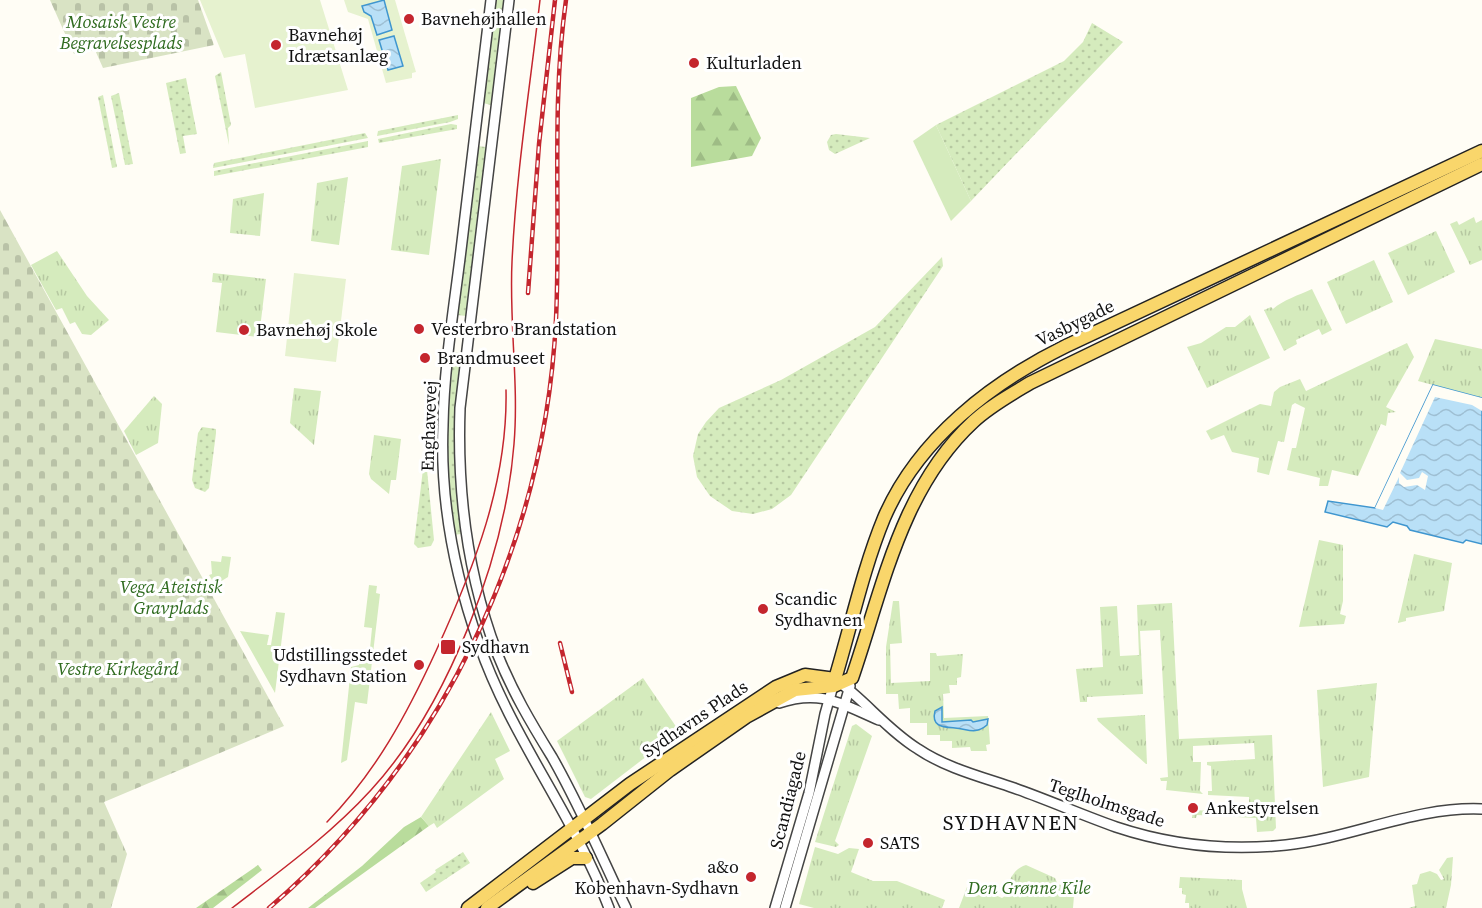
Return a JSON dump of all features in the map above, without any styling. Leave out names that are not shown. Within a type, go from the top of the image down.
[{"type":"main road","name":"Vasbygade","points":[[842,683],[885,517],[917,461],[964,412],[1018,373],[1048,355],[1482,151]]},
{"type":"main road","name":"Vasbygade","points":[[842,683],[909,509],[938,461],[975,420],[1030,383],[1482,164]]},
{"type":"main road","name":"Sydhavns Plads","points":[[468,908],[630,784],[788,680],[812,674],[842,683]]},
{"type":"main road","name":"Sydhavns Plads","points":[[491,906],[679,764],[746,717],[795,690],[842,683]]},
{"type":"main road","points":[[491,906],[522,891],[572,858],[586,858]]},
{"type":"street","name":"Enghavevej","points":[[491,0],[445,384],[442,452],[449,530],[459,583],[489,672],[504,705],[572,829],[609,908]]},
{"type":"street","name":"Enghavevej","points":[[509,0],[460,408],[459,455],[462,511],[471,561],[484,612],[508,680],[525,716],[551,757],[584,820],[626,908]]},
{"type":"street","points":[[452,333],[468,335]]},
{"type":"street","name":"Scandiagade","points":[[774,908],[809,794],[830,699],[842,683]]},
{"type":"street","name":"Scandiagade","points":[[785,908],[844,704],[842,683]]},
{"type":"street","name":"Teglholmsgade","points":[[842,683],[869,706],[881,721]]},
{"type":"street","name":"Teglholmsgade","points":[[746,717],[794,698],[813,696],[830,699],[881,721],[932,758],[1116,827],[1188,843],[1238,847],[1288,845],[1336,837],[1433,813],[1464,808],[1482,809]]},
{"type":"green space","name":"Mosaisk Vestre Begravelsesplads","points":[[50,0],[198,0],[214,45],[103,68],[95,50],[74,54]]},
{"type":"green space","name":"Bavnehøj Idrætsanlæg","points":[[200,0],[320,0],[348,90],[255,108],[245,54],[224,58]]},
{"type":"green space","points":[[344,0],[395,0],[416,72],[412,73],[412,78],[386,83],[368,19],[348,12]]},
{"type":"green space","points":[[495,0],[504,0],[491,105],[483,103]]},
{"type":"green space","points":[[1092,23],[1123,42],[971,201],[936,125],[1064,61],[1083,42]]},
{"type":"green space","points":[[221,72],[231,125],[228,128],[229,145],[215,76]]},
{"type":"green space","points":[[186,78],[197,134],[183,136],[186,153],[180,154],[166,83]]},
{"type":"green space","points":[[736,86],[761,138],[752,156],[691,167],[691,98],[719,87]]},
{"type":"green space","points":[[119,93],[133,164],[125,165],[111,96]]},
{"type":"green space","points":[[103,95],[117,167],[112,168],[98,97]]},
{"type":"green space","points":[[458,115],[458,119],[450,122],[377,136],[378,131]]},
{"type":"green space","points":[[451,124],[457,125],[457,129],[379,143],[378,139]]},
{"type":"green space","points":[[936,125],[971,201],[951,221],[913,141]]},
{"type":"green space","points":[[365,133],[368,138],[213,168],[214,163]]},
{"type":"green space","points":[[831,135],[870,138],[835,154],[829,150],[827,142]]},
{"type":"green space","points":[[368,141],[368,147],[214,176],[214,171]]},
{"type":"green space","points":[[477,146],[486,147],[466,316],[457,315]]},
{"type":"green space","points":[[441,159],[429,255],[391,250],[402,166]]},
{"type":"green space","points":[[348,177],[339,245],[311,241],[317,183]]},
{"type":"green space","points":[[264,193],[260,236],[230,233],[233,199]]},
{"type":"green space","name":"Vestre Kirkegård","points":[[0,210],[284,726],[104,802],[127,854],[111,908],[0,908]]},
{"type":"green space","points":[[1474,217],[1476,223],[1482,220],[1482,260],[1470,265],[1450,224],[1457,221],[1459,225]]},
{"type":"green space","points":[[1436,231],[1455,272],[1408,295],[1388,253]]},
{"type":"green space","points":[[57,251],[87,296],[109,320],[91,335],[82,334],[75,322],[70,324],[62,308],[56,310],[31,265]]},
{"type":"green space","points":[[942,257],[943,266],[791,495],[772,509],[753,514],[732,511],[710,496],[697,477],[693,456],[698,434],[719,408],[781,380],[875,327]]},
{"type":"green space","points":[[1374,260],[1393,302],[1346,324],[1327,282]]},
{"type":"green space","points":[[213,273],[266,279],[259,337],[216,332],[222,283],[212,282]]},
{"type":"green space","points":[[294,273],[346,279],[336,362],[285,356]]},
{"type":"green space","points":[[1312,289],[1332,330],[1322,335],[1319,329],[1296,340],[1297,344],[1284,351],[1264,310],[1271,307],[1273,309],[1286,300]]},
{"type":"green space","points":[[1250,315],[1270,358],[1207,388],[1187,347],[1201,343],[1226,327],[1235,327]]},
{"type":"green space","points":[[1435,339],[1482,349],[1482,398],[1418,381]]},
{"type":"green space","points":[[1407,343],[1414,357],[1386,407],[1396,412],[1388,413],[1386,426],[1381,424],[1358,476],[1332,470],[1328,486],[1319,486],[1320,478],[1287,470],[1292,448],[1296,448],[1305,408],[1295,403],[1292,405],[1284,442],[1278,441],[1269,475],[1257,472],[1259,458],[1232,452],[1224,435],[1211,440],[1206,431],[1260,404],[1271,406],[1274,392],[1280,387],[1300,379],[1306,391]]},
{"type":"green space","points":[[453,352],[462,353],[454,442],[461,534],[453,535],[446,453]]},
{"type":"green space","points":[[294,388],[321,391],[314,445],[290,423]]},
{"type":"green space","points":[[154,396],[162,404],[158,443],[136,455],[124,431]]},
{"type":"green space","points":[[202,427],[216,429],[209,488],[205,492],[195,488],[192,480],[198,433]]},
{"type":"green space","points":[[374,435],[401,439],[396,480],[391,480],[389,494],[371,479],[369,474]]},
{"type":"green space","points":[[423,469],[427,470],[434,540],[431,546],[418,548],[414,544]]},
{"type":"green space","points":[[1319,540],[1343,545],[1343,601],[1340,614],[1346,616],[1344,624],[1299,627]]},
{"type":"green space","points":[[1414,554],[1452,563],[1444,611],[1406,618],[1406,621],[1398,623]]},
{"type":"green space","points":[[222,556],[231,557],[228,577],[215,585],[209,575],[212,574],[211,561],[221,562]]},
{"type":"green space","points":[[369,585],[377,586],[376,593],[380,594],[367,704],[355,702],[347,760],[341,763],[351,667],[359,665],[360,658],[369,659],[372,628],[364,627]]},
{"type":"green space","points":[[893,601],[899,601],[902,643],[890,644],[891,683],[930,681],[930,653],[936,653],[937,656],[963,654],[961,677],[957,678],[957,685],[949,685],[950,693],[943,694],[944,718],[988,716],[990,744],[986,745],[987,751],[971,751],[970,747],[952,748],[952,741],[940,741],[940,735],[927,735],[927,723],[910,723],[910,708],[899,709],[898,694],[886,694],[886,647]]},
{"type":"green space","points":[[1172,603],[1179,739],[1272,735],[1276,828],[1273,831],[1257,832],[1256,818],[1197,815],[1196,818],[1192,818],[1193,810],[1249,813],[1249,797],[1208,795],[1208,791],[1212,791],[1211,766],[1207,765],[1207,762],[1255,759],[1254,743],[1193,746],[1193,762],[1201,762],[1200,791],[1203,794],[1166,790],[1167,781],[1161,781],[1160,778],[1168,777],[1160,630],[1140,631],[1143,694],[1087,697],[1087,702],[1080,702],[1076,669],[1103,667],[1100,607],[1117,606],[1120,656],[1139,655],[1137,605]]},
{"type":"green space","points":[[276,612],[285,613],[275,693],[240,631],[269,635],[267,645],[271,645]]},
{"type":"green space","points":[[643,678],[677,728],[677,733],[591,799],[585,797],[557,741]]},
{"type":"green space","points":[[1377,683],[1369,777],[1323,787],[1317,690]]},
{"type":"green space","points":[[491,712],[510,751],[495,759],[504,779],[437,828],[434,823],[429,826],[421,817]]},
{"type":"green space","points":[[1145,715],[1147,764],[1097,718]]},
{"type":"green space","points":[[856,724],[872,736],[835,841],[839,845],[836,847],[815,842],[852,726]]},
{"type":"green space","points":[[421,817],[429,826],[315,908],[308,908],[362,866],[404,827]]},
{"type":"green space","name":"Den Grønne Kile","points":[[815,847],[838,854],[849,848],[859,849],[851,872],[873,881],[897,881],[945,900],[942,908],[814,908],[799,904]]},
{"type":"green space","points":[[463,852],[470,863],[426,892],[420,883]]},
{"type":"green space","points":[[1453,857],[1451,885],[1446,908],[1409,908],[1415,906],[1412,885],[1417,884],[1420,874],[1430,871],[1437,874],[1441,880],[1444,879],[1439,870],[1447,858]]},
{"type":"green space","points":[[258,865],[262,870],[213,908],[196,908]]},
{"type":"green space","name":"Den Grønne Kile","points":[[1026,865],[1055,878],[1058,885],[1069,883],[1074,896],[1073,908],[959,908],[967,887],[979,888],[1002,898],[1005,896],[1014,873]]},
{"type":"green space","points":[[1180,877],[1242,880],[1247,908],[1189,908],[1189,903],[1185,903],[1186,895],[1182,894],[1182,888],[1179,888]]},
{"type":"water","points":[[384,0],[392,30],[377,35],[371,16],[364,12],[362,6]]},
{"type":"water","points":[[394,36],[403,66],[388,70],[379,40]]},
{"type":"water","points":[[1433,385],[1482,398],[1482,544],[1466,540],[1463,543],[1410,530],[1407,526],[1393,522],[1387,527],[1325,512],[1328,501],[1375,508]]},
{"type":"water","points":[[942,707],[942,722],[971,720],[973,722],[988,719],[987,725],[979,730],[971,731],[939,725],[934,716],[935,711]]},
{"type":"pier","points":[[1433,385],[1482,398],[1482,411],[1472,405],[1435,397],[1400,473],[1407,480],[1419,478],[1422,472],[1428,476],[1425,490],[1417,485],[1404,487],[1399,483],[1399,477],[1383,510],[1375,508]]},
{"type":"tram line","points":[[232,908],[339,822],[371,790],[399,756],[425,716],[448,673],[485,581],[499,534],[514,444],[512,262],[520,163],[540,0]]},
{"type":"tram line","points":[[327,822],[361,783],[402,720],[436,651],[463,588],[495,491],[505,424],[506,390]]},
{"type":"railway","points":[[528,293],[539,144],[555,0]]},
{"type":"railway","points":[[269,908],[331,849],[385,785],[433,716],[473,643],[506,566],[531,486],[548,403],[556,319],[559,80],[566,0]]},
{"type":"railway","points":[[560,643],[572,692]]},
{"type":"place","name":"Bavnehøjhallen","points":[[409,19]]},
{"type":"place","name":"Bavnehøj Idrætsanlæg","points":[[276,45]]},
{"type":"place","name":"Kulturladen","points":[[694,63]]},
{"type":"place","name":"Vesterbro Brandstation","points":[[419,329]]},
{"type":"place","name":"Bavnehøj Skole","points":[[244,330]]},
{"type":"place","name":"Brandmuseet","points":[[425,358]]},
{"type":"place","name":"Scandic Sydhavnen","points":[[763,609]]},
{"type":"place","name":"Sydhavn","points":[[448,647]]},
{"type":"place","name":"Udstillingsstedet Sydhavn Station","points":[[419,665]]},
{"type":"place","name":"Ankestyrelsen","points":[[1193,808]]},
{"type":"place","name":"SATS","points":[[868,843]]},
{"type":"place","name":"a&o Kobenhavn-Sydhavn","points":[[751,877]]},
{"type":"district","name":"SYDHAVNEN","points":[[1011,823]]},
{"type":"park label","name":"Vega Ateistisk Gravplads","points":[[171,597]]}]
